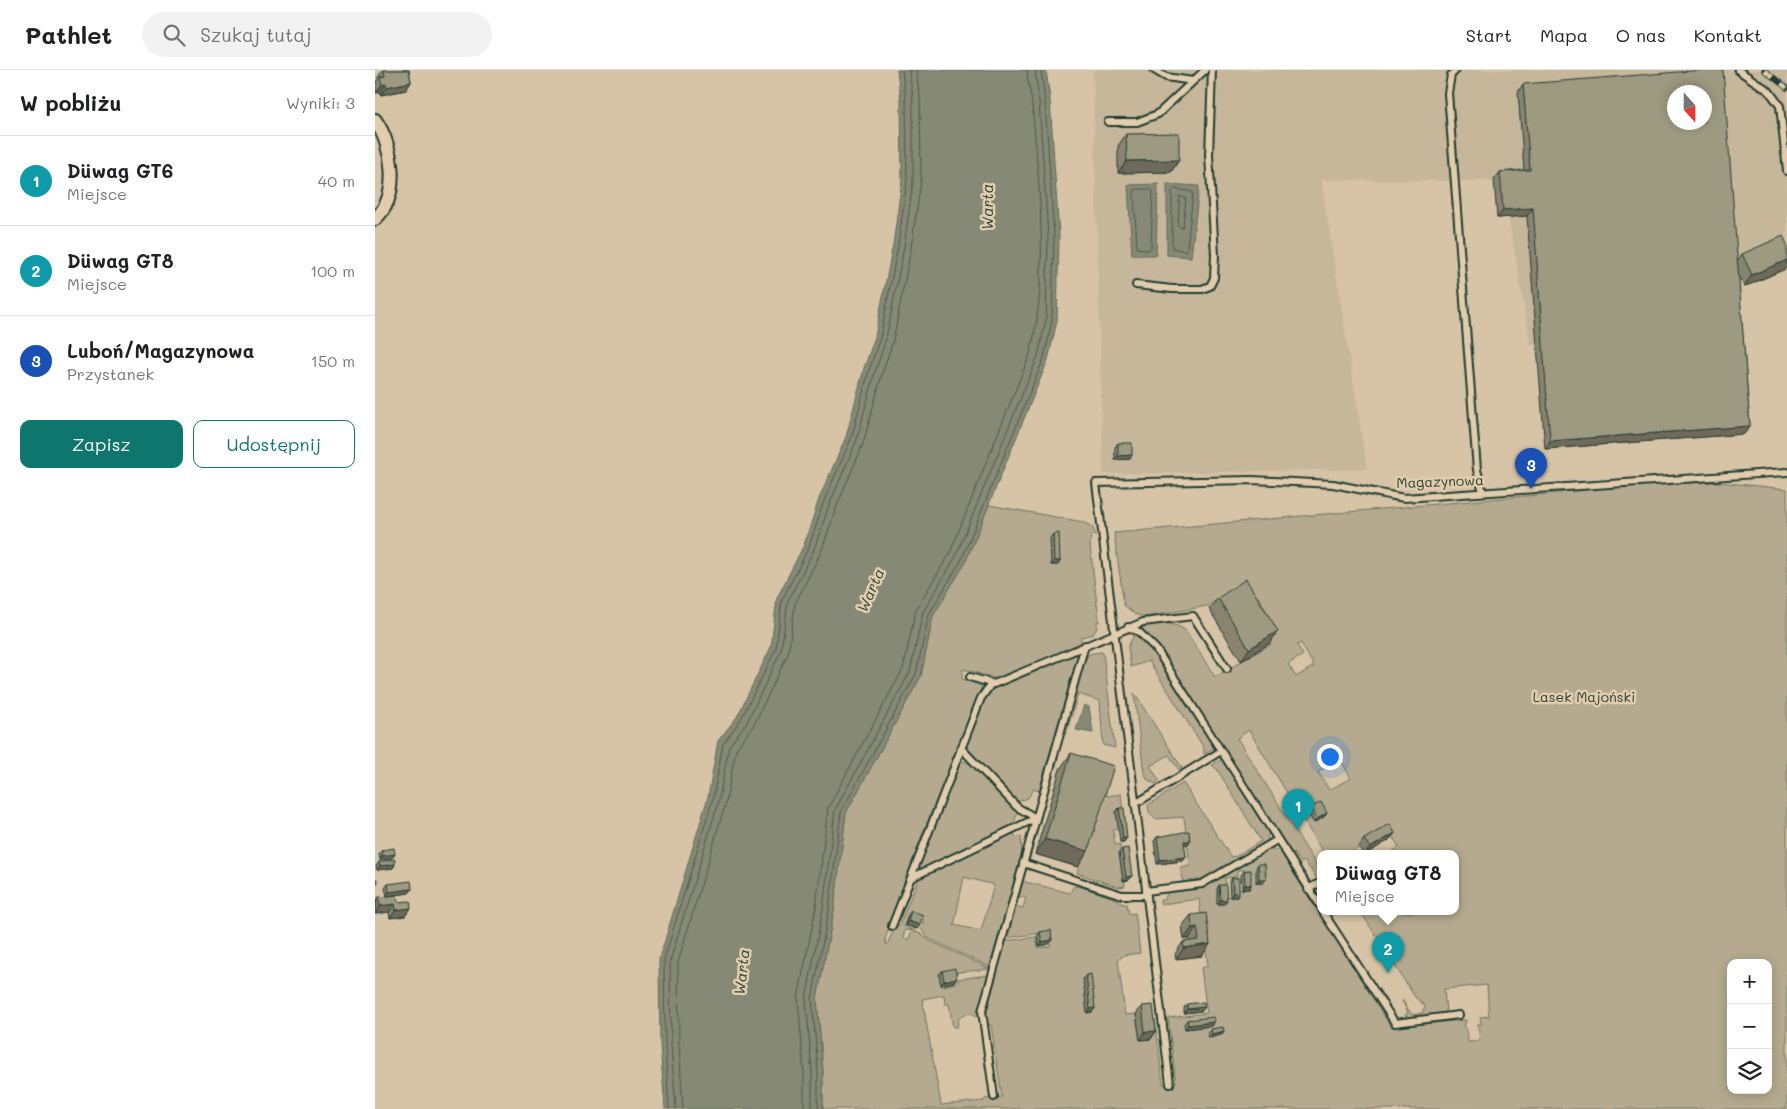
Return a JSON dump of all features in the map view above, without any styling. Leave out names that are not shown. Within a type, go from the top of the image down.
[{"type":"street","points":[[375,120],[386,139],[390,172],[388,200],[375,219]]},
{"type":"lane","points":[[1154,70],[1166,77],[1193,81]]},
{"type":"lane","points":[[1108,122],[1137,122],[1158,114],[1205,70]]},
{"type":"lane","points":[[1136,285],[1202,290],[1210,286],[1214,278],[1215,254],[1209,155],[1212,70]]},
{"type":"lane","points":[[1456,70],[1451,75],[1449,94],[1477,470],[1483,492]]},
{"type":"lane","points":[[1738,70],[1769,91],[1780,106],[1787,171]]},
{"type":"lane","name":"Magazynowa","points":[[1115,632],[1096,483],[1252,480],[1333,484],[1404,498],[1787,472]]},
{"type":"lane","points":[[970,677],[991,684],[1017,676],[1128,627],[1143,622],[1193,616],[1227,669]]},
{"type":"lane","points":[[1128,627],[1139,632],[1156,649],[1317,901]]},
{"type":"lane","points":[[1115,632],[1170,1084]]},
{"type":"lane","points":[[994,1097],[982,1011],[1085,645]]},
{"type":"lane","points":[[892,926],[981,698],[991,684]]},
{"type":"lane","points":[[961,748],[1017,806],[1036,818]]},
{"type":"lane","points":[[1135,804],[1221,751]]},
{"type":"lane","points":[[911,878],[1036,818]]},
{"type":"lane","points":[[1023,863],[1122,895],[1146,893],[1202,884],[1277,840]]},
{"type":"lane","points":[[1309,889],[1317,884]]},
{"type":"lane","points":[[1325,915],[1395,1023],[1459,1016]]},
{"type":"shaded area","points":[[1093,70],[1787,70],[1787,243],[1567,338],[1531,345],[1502,181],[1321,180],[1367,469],[1103,474]]},
{"type":"green space","name":"Lasek Majoński","points":[[1718,482],[1787,489],[1787,1109],[823,1109],[823,1071],[817,999],[834,910],[846,813],[921,676],[933,616],[965,563],[989,505],[1083,522],[1092,527],[1096,535],[1091,536],[1090,546],[1099,621],[1093,634],[1081,637],[1081,643],[998,679],[963,669],[962,679],[982,686],[921,838],[885,939],[887,945],[896,925],[899,926],[919,877],[1008,834],[1014,833],[1016,838],[1021,836],[1022,853],[990,967],[928,938],[921,929],[924,920],[908,915],[904,926],[915,931],[905,930],[903,938],[909,939],[911,933],[918,933],[928,940],[990,969],[939,974],[942,987],[958,982],[958,979],[988,975],[979,1018],[972,1013],[965,1014],[959,1018],[957,1027],[953,1027],[949,1004],[945,1004],[944,995],[922,999],[941,1105],[984,1101],[985,1099],[1002,1097],[991,1025],[986,1026],[986,1016],[1004,941],[1036,937],[1038,948],[1051,946],[1048,932],[1005,938],[1014,906],[1023,908],[1026,898],[1017,896],[1021,881],[1070,893],[1073,887],[1079,886],[1127,904],[1129,914],[1135,913],[1140,953],[1124,955],[1118,960],[1125,1015],[1136,1014],[1140,1040],[1155,1019],[1163,1084],[1176,1083],[1168,1018],[1207,1013],[1201,968],[1208,966],[1199,899],[1161,904],[1160,900],[1165,900],[1167,892],[1209,884],[1267,850],[1279,850],[1317,910],[1317,915],[1320,915],[1391,1027],[1466,1020],[1464,1028],[1466,1028],[1468,1042],[1480,1041],[1478,1024],[1481,1024],[1480,1017],[1489,1016],[1487,985],[1444,989],[1446,1013],[1407,1017],[1405,1015],[1408,1013],[1402,1000],[1412,1015],[1422,1013],[1425,1006],[1415,997],[1363,915],[1459,915],[1459,850],[1395,850],[1399,847],[1387,828],[1356,850],[1322,850],[1249,730],[1237,738],[1317,866],[1316,877],[1304,861],[1301,863],[1287,849],[1161,651],[1141,628],[1170,624],[1186,631],[1215,677],[1271,644],[1258,621],[1269,615],[1258,597],[1248,602],[1238,587],[1207,606],[1145,617],[1135,614],[1124,605],[1114,533],[1559,493],[1601,485]],"holes":[[[1301,643],[1314,666],[1296,677],[1288,664],[1303,655],[1297,645]],[[1340,759],[1351,778],[1329,790],[1318,772]],[[1237,870],[1249,870],[1250,889],[1238,889],[1238,896],[1226,897],[1225,878],[1237,877]],[[964,877],[994,885],[981,931],[954,925]]]},
{"type":"green space","points":[[1135,633],[1155,653],[1215,747],[1204,754],[1204,748],[1149,661],[1131,667],[1128,647]]},
{"type":"green space","points":[[1079,650],[1039,791],[1033,789],[1028,798],[1019,801],[1013,799],[966,749],[965,745],[982,703],[994,688]]},
{"type":"green space","points":[[1103,653],[1115,748],[1103,745],[1100,701],[1078,694],[1066,734],[1063,734],[1082,664],[1089,654]]},
{"type":"green space","points":[[1134,693],[1182,768],[1179,770],[1169,755],[1150,766],[1159,780],[1156,784],[1148,780],[1144,773]]},
{"type":"green space","points":[[1222,759],[1269,834],[1267,836],[1268,839],[1266,843],[1207,878],[1183,883],[1181,868],[1190,866],[1184,817],[1155,819],[1149,812],[1148,805],[1183,783],[1231,857],[1237,856],[1261,841],[1217,769],[1212,765]]},
{"type":"green space","points":[[963,761],[973,765],[1017,813],[1014,824],[914,873],[958,763]]},
{"type":"green space","points":[[1103,781],[1107,796],[1121,794],[1123,813],[1119,829],[1113,830],[1115,845],[1120,844],[1125,886],[1118,887],[1077,873]]},
{"type":"water","name":"Warta","points":[[897,70],[1046,70],[1050,100],[1059,236],[1057,321],[1048,360],[965,563],[933,616],[921,676],[846,813],[834,910],[817,999],[823,1071],[823,1109],[665,1109],[660,1044],[659,960],[708,797],[718,741],[737,717],[771,647],[777,598],[804,545],[819,499],[846,437],[864,368],[875,337],[893,245],[902,180],[901,100]]},
{"type":"water","points":[[1158,184],[1156,255],[1132,255],[1128,185]]},
{"type":"water","points":[[1167,184],[1199,186],[1191,257],[1167,255]]},
{"type":"water","points":[[1084,705],[1089,707],[1093,733],[1076,730]]},
{"type":"building","points":[[384,70],[409,70],[411,82],[387,87],[386,84],[382,85],[380,77],[385,76]]},
{"type":"building","points":[[1723,70],[1750,426],[1550,441],[1533,208],[1503,210],[1500,172],[1530,170],[1523,84]]},
{"type":"building","points":[[1179,133],[1179,160],[1127,161],[1126,134]]},
{"type":"building","points":[[1783,236],[1787,244],[1787,260],[1752,275],[1742,254]]},
{"type":"building","points":[[1118,443],[1132,443],[1132,455],[1118,456]]},
{"type":"building","points":[[1059,533],[1060,561],[1054,561],[1053,534]]},
{"type":"building","points":[[1246,579],[1278,631],[1249,649],[1218,598]]},
{"type":"building","points":[[1071,753],[1114,766],[1088,851],[1045,839]]},
{"type":"building","points":[[1321,802],[1327,813],[1317,819],[1310,808]]},
{"type":"building","points":[[1119,808],[1124,808],[1127,838],[1123,838]]},
{"type":"building","points":[[1390,824],[1395,833],[1370,848],[1364,839]]},
{"type":"building","points":[[1189,831],[1190,841],[1184,841],[1186,857],[1160,860],[1157,837]]},
{"type":"building","points":[[394,848],[395,854],[382,856],[382,850]]},
{"type":"building","points":[[1128,848],[1132,876],[1126,877],[1122,849]]},
{"type":"building","points":[[395,859],[395,864],[380,866],[379,862]]},
{"type":"building","points":[[1258,864],[1265,864],[1266,879],[1259,879]]},
{"type":"building","points":[[1251,870],[1251,885],[1245,885],[1244,871]]},
{"type":"building","points":[[1232,878],[1239,878],[1239,893],[1233,893]]},
{"type":"building","points":[[411,881],[412,889],[389,892],[388,884]]},
{"type":"building","points":[[1219,885],[1226,885],[1227,900],[1220,900]]},
{"type":"building","points":[[397,895],[398,902],[410,901],[411,908],[396,910],[395,904],[380,906],[379,897]]},
{"type":"building","points":[[911,911],[923,915],[920,925],[908,921]]},
{"type":"building","points":[[1206,913],[1210,944],[1184,948],[1183,942],[1199,940],[1197,927],[1192,928],[1191,915]]},
{"type":"building","points":[[1051,930],[1052,940],[1042,942],[1040,932]]},
{"type":"building","points":[[955,968],[957,978],[944,981],[942,971]]},
{"type":"building","points":[[1091,974],[1095,1008],[1090,1009],[1086,975]]},
{"type":"building","points":[[1204,1002],[1205,1007],[1187,1009],[1187,1004]]},
{"type":"building","points":[[1153,1005],[1156,1031],[1145,1032],[1142,1006]]},
{"type":"building","points":[[1214,1017],[1214,1022],[1188,1025],[1187,1020]]},
{"type":"building","points":[[1223,1027],[1224,1031],[1212,1034],[1211,1029]]},
{"type":"railway","points":[[1764,70],[1787,88]]},
{"type":"place","name":"Luboń/Magazynowa","points":[[1531,489]]},
{"type":"place","name":"Düwag GT6","points":[[1298,830]]},
{"type":"place","name":"Düwag GT8","points":[[1388,973]]}]
